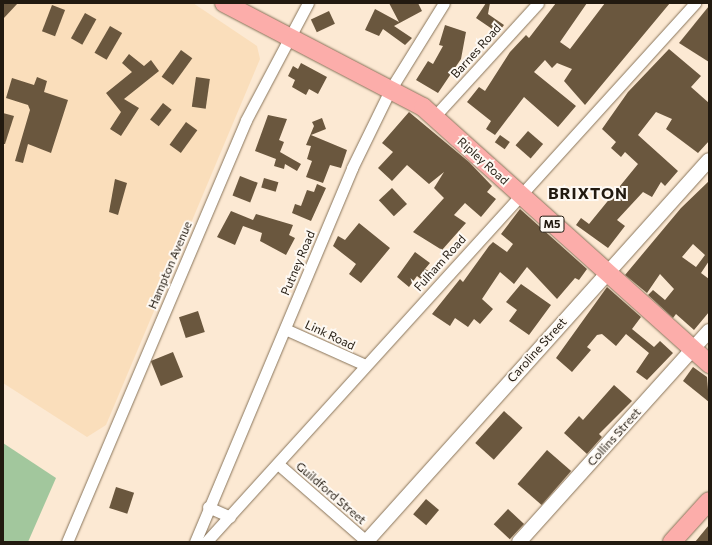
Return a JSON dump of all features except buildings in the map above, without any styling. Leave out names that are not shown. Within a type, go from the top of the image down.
[{"type":"main road","name":"Ripley Road","points":[[224,3],[390,90],[434,117],[709,364]]},
{"type":"main road","points":[[672,542],[709,501]]},
{"type":"main road","points":[[684,542],[709,514]]},
{"type":"street","name":"Hampton Avenue","points":[[67,542],[246,120],[308,3]]},
{"type":"street","name":"Putney Road","points":[[195,542],[208,507],[352,168],[390,90],[444,3]]},
{"type":"street","name":"Barnes Road","points":[[434,117],[538,3]]},
{"type":"street","name":"Fulham Road","points":[[206,542],[230,518],[365,365],[695,3]]},
{"type":"street","name":"Caroline Street","points":[[366,542],[709,160]]},
{"type":"street","name":"Link Road","points":[[285,328],[365,365]]},
{"type":"street","name":"Collins Street","points":[[519,542],[709,331]]},
{"type":"street","name":"Guildford Street","points":[[278,464],[366,542]]},
{"type":"street","points":[[208,507],[230,518]]},
{"type":"shaded area","points":[[3,3],[193,3],[257,46],[260,59],[106,425],[87,437],[3,383]]},
{"type":"green space","points":[[3,443],[56,478],[28,542],[3,542]]},
{"type":"district","name":"BRIXTON","points":[[588,193]]}]
